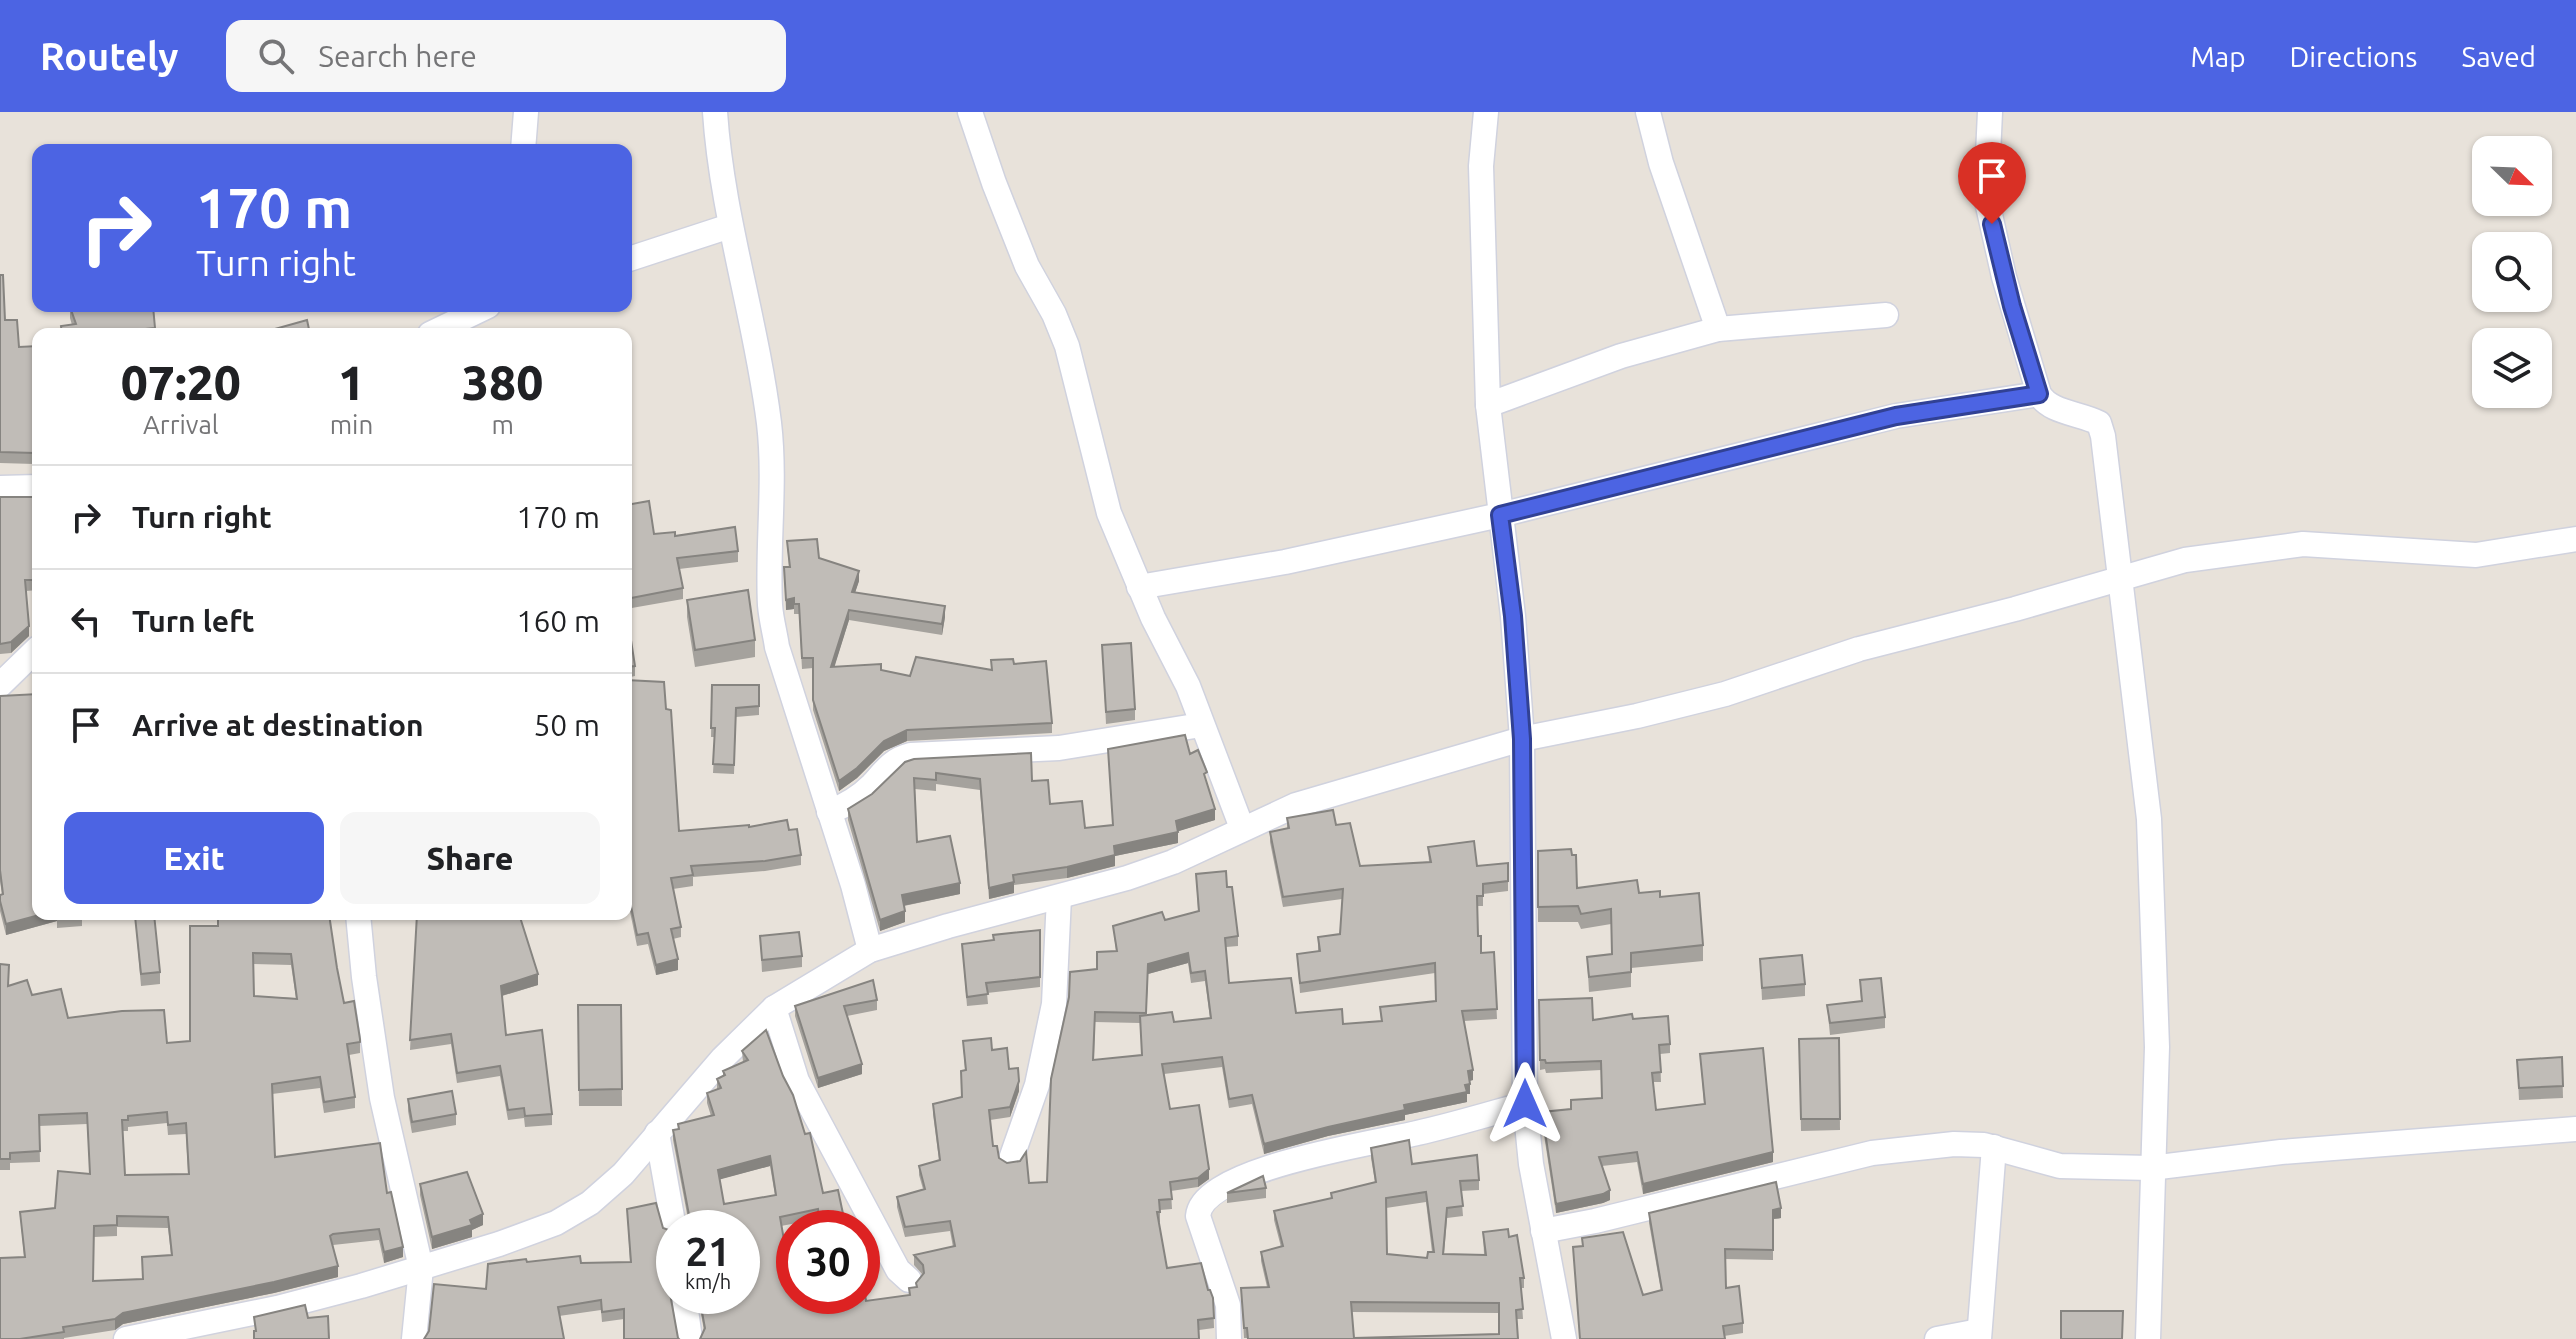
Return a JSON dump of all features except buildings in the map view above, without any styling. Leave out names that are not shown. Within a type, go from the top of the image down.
[{"type":"street","points":[[523,144],[526,112]]},
{"type":"street","points":[[715,112],[730,226],[759,360],[771,443],[770,607],[777,647],[853,885],[870,950]]},
{"type":"street","points":[[970,112],[1027,266],[1054,314],[1067,346],[1109,513],[1139,587],[1188,686],[1242,828]]},
{"type":"street","points":[[1486,112],[1481,166],[1488,405],[1513,616],[1522,739],[1525,1104],[1531,1164],[1564,1339]]},
{"type":"street","points":[[1648,112],[1661,163],[1718,329]]},
{"type":"street","points":[[1990,112],[1986,197],[2004,277],[2044,403],[2099,423],[2122,579],[2149,819],[2157,1047],[2148,1339]]},
{"type":"street","points":[[632,258],[730,226]]},
{"type":"street","points":[[442,328],[476,312]]},
{"type":"street","points":[[1488,405],[1621,356],[1718,329],[1886,315]]},
{"type":"street","points":[[1139,587],[1285,562],[1500,515],[1896,416],[2039,394]]},
{"type":"street","points":[[0,488],[32,487]]},
{"type":"street","points":[[126,1339],[277,1308],[421,1268],[556,1223],[590,1203],[623,1174],[722,1059],[774,1008],[870,950],[1127,878],[1173,862],[1296,805],[1522,739],[1637,716],[1725,694],[1859,649],[2185,560],[2303,544],[2476,555],[2576,539]]},
{"type":"street","points":[[0,685],[32,654]]},
{"type":"street","points":[[829,812],[855,800],[873,784],[885,767],[898,758],[1059,748],[1201,725]]},
{"type":"street","points":[[1011,1159],[1037,1085],[1054,1004],[1059,897]]},
{"type":"street","points":[[359,920],[382,1098],[421,1268],[414,1339]]},
{"type":"street","points":[[774,1008],[797,1081],[898,1270],[909,1280]]},
{"type":"street","points":[[1229,1339],[1228,1305],[1198,1216],[1202,1203],[1212,1195],[1250,1174],[1277,1165],[1525,1104]]},
{"type":"street","points":[[1543,1231],[1872,1153],[1954,1144],[1994,1147],[2060,1166],[2151,1168],[2281,1152],[2576,1129]]},
{"type":"street","points":[[657,1133],[671,1210]]},
{"type":"street","points":[[1937,1339],[1979,1335],[1994,1147]]},
{"type":"street","points":[[687,1314],[690,1339]]},
{"type":"route","points":[[1525,1104],[1522,739],[1513,616],[1500,515],[1896,416],[2039,394],[2020,335],[1992,224]]}]
